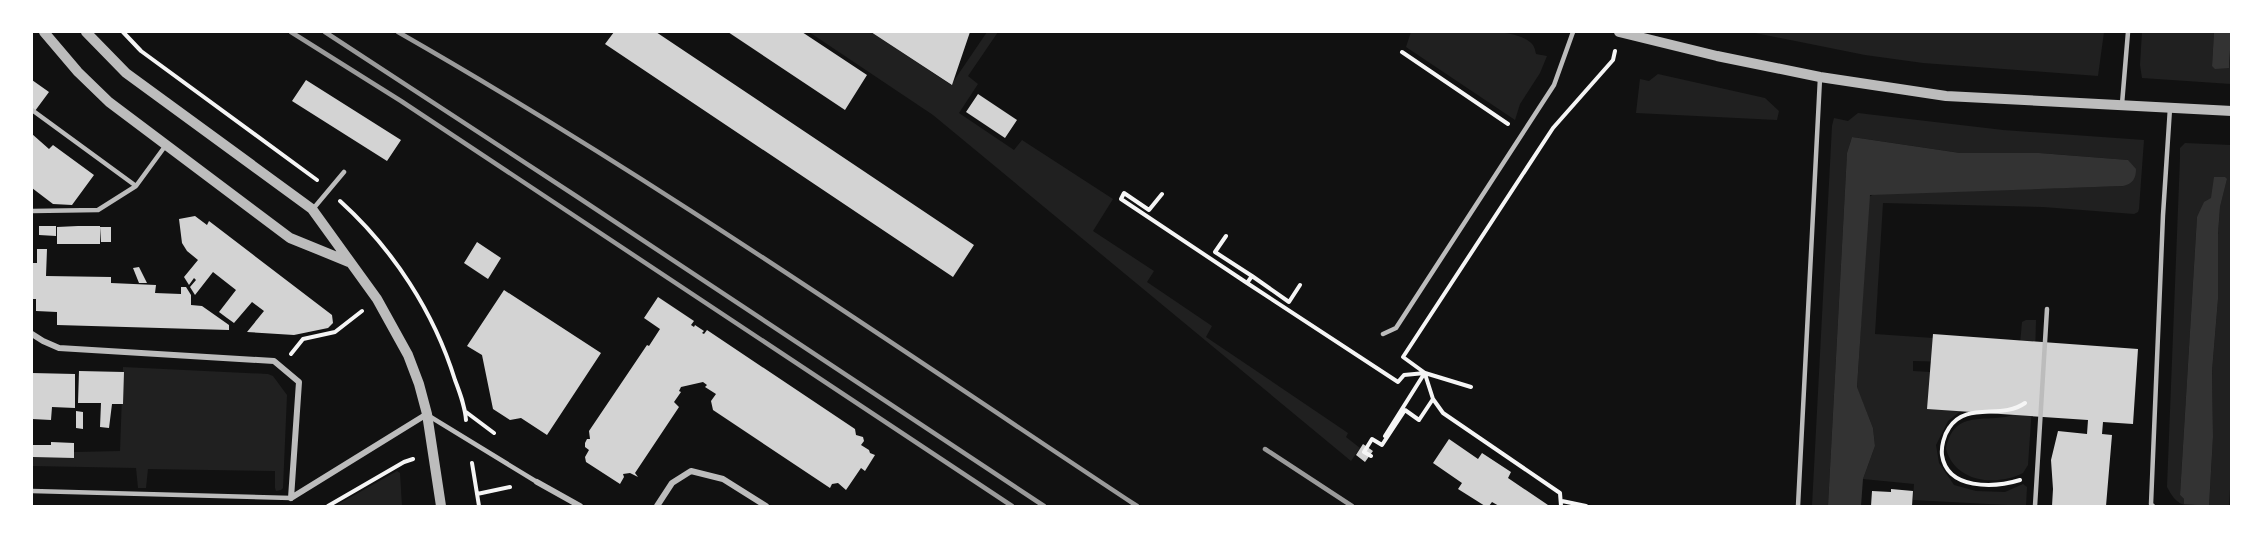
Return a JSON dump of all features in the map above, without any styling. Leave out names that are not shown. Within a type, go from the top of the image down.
[{"type":"street","points":[[44,32],[78,72],[109,102],[166,145],[290,238],[349,262]]},
{"type":"street","points":[[86,32],[126,73],[312,209],[377,300],[408,355],[427,414],[441,507]]},
{"type":"street","points":[[1620,32],[1717,56],[1820,77],[1946,96],[2232,111]]},
{"type":"street","points":[[32,334],[59,348],[274,361],[299,382],[291,498]]},
{"type":"street","points":[[291,498],[427,414]]},
{"type":"street","points":[[657,507],[672,483],[691,471],[723,479],[766,507]]},
{"type":"street","points":[[537,482],[580,507]]},
{"type":"lane","points":[[1383,334],[1396,328],[1554,85],[1573,32]]},
{"type":"lane","points":[[2121,106],[2127,32]]},
{"type":"lane","points":[[1798,507],[1820,77]]},
{"type":"lane","points":[[2153,507],[2163,215],[2170,108]]},
{"type":"lane","points":[[32,110],[136,186]]},
{"type":"lane","points":[[32,211],[98,210],[136,186],[166,145]]},
{"type":"lane","points":[[312,209],[344,172]]},
{"type":"lane","points":[[2035,507],[2047,309]]},
{"type":"lane","points":[[427,414],[537,482]]},
{"type":"lane","points":[[32,491],[291,498]]},
{"type":"path","points":[[1471,387],[1425,373],[1403,357],[1553,128],[1613,60],[1620,32]]},
{"type":"path","points":[[1402,52],[1541,146]]},
{"type":"path","points":[[1162,194],[1149,210],[1124,193],[1121,199],[1398,382],[1404,375],[1425,373]]},
{"type":"path","points":[[1226,236],[1215,252],[1289,302],[1300,285]]},
{"type":"path","points":[[1247,283],[1252,276]]},
{"type":"path","points":[[281,367],[303,339],[335,332],[377,300]]},
{"type":"path","points":[[1425,373],[1432,399],[1443,413],[1560,493],[1562,504],[1586,506]]},
{"type":"path","points":[[1385,436],[1425,373]]},
{"type":"path","points":[[2037,471],[2008,484],[1983,485],[1968,482],[1950,473],[1944,465],[1941,450],[1949,428],[1961,417],[1975,412],[2011,410],[2035,395],[2042,386]]},
{"type":"path","points":[[1371,456],[1364,452],[1372,439],[1382,445],[1405,410],[1419,420],[1432,399]]},
{"type":"path","points":[[328,507],[404,462],[434,454]]},
{"type":"path","points":[[477,494],[537,482]]},
{"type":"shaded area","points":[[1473,30],[1507,33],[1530,42],[1536,54],[1547,56],[1540,73],[1520,104],[1515,120],[1406,47],[1411,32]]},
{"type":"shaded area","points":[[809,32],[871,32],[951,85],[987,32],[998,32],[968,76],[978,84],[959,113],[1014,150],[1022,140],[1113,199],[1093,231],[1154,271],[1147,282],[1212,326],[1206,337],[1348,433],[1346,437],[1360,448],[1351,461],[933,115]]},
{"type":"shaded area","points":[[1750,32],[2104,32],[2098,76],[1923,63],[1865,55]]},
{"type":"shaded area","points":[[2142,32],[2214,32],[2212,66],[2229,68],[2231,52],[2231,84],[2142,78],[2140,65]]},
{"type":"shaded area","points":[[2214,32],[2231,32],[2229,68],[2215,69],[2212,66]]},
{"type":"shaded area","points":[[1658,74],[1765,98],[1779,111],[1777,120],[1636,113],[1640,79],[1649,81]]},
{"type":"shaded area","points":[[1858,113],[2003,130],[2144,140],[2139,209],[2134,214],[2043,207],[1883,203],[1875,334],[2020,344],[2022,322],[2036,320],[2035,358],[2027,364],[1913,361],[1913,371],[2034,378],[1963,409],[1948,421],[1936,445],[1939,463],[1954,485],[1976,491],[2005,492],[2023,484],[2027,487],[2026,506],[1913,500],[1914,484],[1863,479],[1875,446],[1873,428],[1857,388],[1869,197],[1874,194],[2123,186],[2128,160],[2039,153],[1960,153],[1852,137],[1847,153],[1828,506],[1812,506],[1832,126],[1834,118],[1848,121]]},
{"type":"shaded area","points":[[1852,137],[1960,153],[2039,153],[2128,160],[2136,172],[2132,182],[2123,186],[1870,195],[1857,387],[1873,428],[1875,446],[1863,479],[1861,506],[1828,506],[1847,153]]},
{"type":"shaded area","points":[[2185,143],[2231,145],[2232,457],[2229,506],[2209,506],[2213,437],[2212,371],[2218,299],[2218,234],[2220,207],[2227,179],[2197,217],[2180,495],[2184,499],[2207,506],[2183,504],[2175,499],[2167,487],[2180,148]]},
{"type":"shaded area","points":[[2214,177],[2227,179],[2220,207],[2218,234],[2218,299],[2212,371],[2213,437],[2209,506],[2184,504],[2184,499],[2180,495],[2197,217],[2204,202],[2211,198]]},
{"type":"shaded area","points":[[123,367],[273,376],[287,395],[283,488],[276,491],[275,471],[148,469],[146,488],[138,488],[136,468],[32,466],[32,453],[120,451]]},
{"type":"shaded area","points":[[2032,407],[2028,465],[2023,473],[2000,480],[1977,479],[1958,469],[1951,460],[1946,449],[1949,437],[1961,424],[1977,419],[2009,416]]},
{"type":"shaded area","points":[[397,471],[400,473],[402,506],[335,506]]},
{"type":"building","points":[[614,32],[656,32],[974,245],[953,277],[605,44]]},
{"type":"building","points":[[728,32],[802,32],[867,75],[845,110]]},
{"type":"building","points":[[871,32],[970,32],[952,85]]},
{"type":"building","points":[[32,80],[49,92],[32,115]]},
{"type":"building","points":[[306,80],[401,140],[387,161],[292,101]]},
{"type":"building","points":[[978,94],[1017,120],[1005,138],[966,112]]},
{"type":"building","points":[[32,134],[49,149],[53,145],[94,175],[72,205],[53,204],[32,188]]},
{"type":"building","points":[[195,216],[207,225],[209,221],[332,315],[333,323],[328,328],[294,335],[247,332],[264,311],[252,302],[234,323],[219,312],[236,290],[213,272],[195,295],[190,287],[196,280],[194,278],[189,285],[184,277],[198,260],[187,251],[182,243],[179,219]]},
{"type":"building","points":[[39,226],[56,226],[56,236],[39,235]]},
{"type":"building","points":[[100,226],[100,244],[57,244],[57,227]]},
{"type":"building","points":[[100,227],[111,227],[111,242],[101,242]]},
{"type":"building","points":[[477,242],[501,258],[488,279],[464,263]]},
{"type":"building","points":[[37,249],[47,249],[46,276],[111,277],[111,283],[156,285],[155,293],[181,294],[181,287],[186,287],[191,295],[191,305],[202,306],[229,325],[229,330],[57,325],[57,312],[36,311],[36,299],[32,299],[32,263],[37,263]]},
{"type":"building","points":[[139,267],[147,283],[139,283],[133,268]]},
{"type":"building","points":[[504,290],[601,353],[547,435],[521,418],[510,420],[493,409],[482,355],[467,346]]},
{"type":"building","points":[[658,297],[694,321],[691,325],[704,331],[702,333],[704,334],[707,330],[855,429],[856,435],[863,437],[864,441],[861,445],[875,455],[865,471],[861,468],[846,490],[838,483],[832,484],[830,488],[713,410],[711,401],[716,394],[705,387],[707,385],[703,382],[681,387],[679,391],[681,392],[674,402],[679,407],[635,473],[638,477],[630,473],[623,474],[624,477],[620,484],[586,462],[585,457],[589,450],[585,447],[585,443],[587,439],[590,439],[589,431],[660,329],[644,318]]},
{"type":"building","points":[[1933,334],[2138,349],[2133,424],[2103,422],[2102,434],[2112,435],[2106,506],[2052,506],[2051,460],[2058,431],[2087,434],[2088,420],[1927,409]]},
{"type":"building","points":[[79,371],[124,372],[123,404],[112,404],[109,428],[100,427],[101,403],[78,403]]},
{"type":"building","points":[[32,373],[75,374],[75,408],[52,407],[51,420],[32,419]]},
{"type":"building","points":[[76,411],[83,412],[83,429],[76,428]]},
{"type":"building","points":[[1449,439],[1478,459],[1482,453],[1511,472],[1508,478],[1548,505],[1499,506],[1492,502],[1489,506],[1485,506],[1458,489],[1462,483],[1433,463]]},
{"type":"building","points":[[51,442],[74,443],[74,458],[33,457],[33,445],[51,445]]},
{"type":"building","points":[[1363,444],[1373,451],[1365,462],[1356,455]]},
{"type":"building","points":[[1891,489],[1913,491],[1912,506],[1871,506],[1872,491],[1891,492]]},
{"type":"railway","points":[[291,32],[401,101],[1012,506]]},
{"type":"railway","points":[[325,32],[1044,506]]},
{"type":"railway","points":[[398,32],[493,87],[679,203],[1137,506]]},
{"type":"railway","points":[[1265,449],[1352,506]]}]
